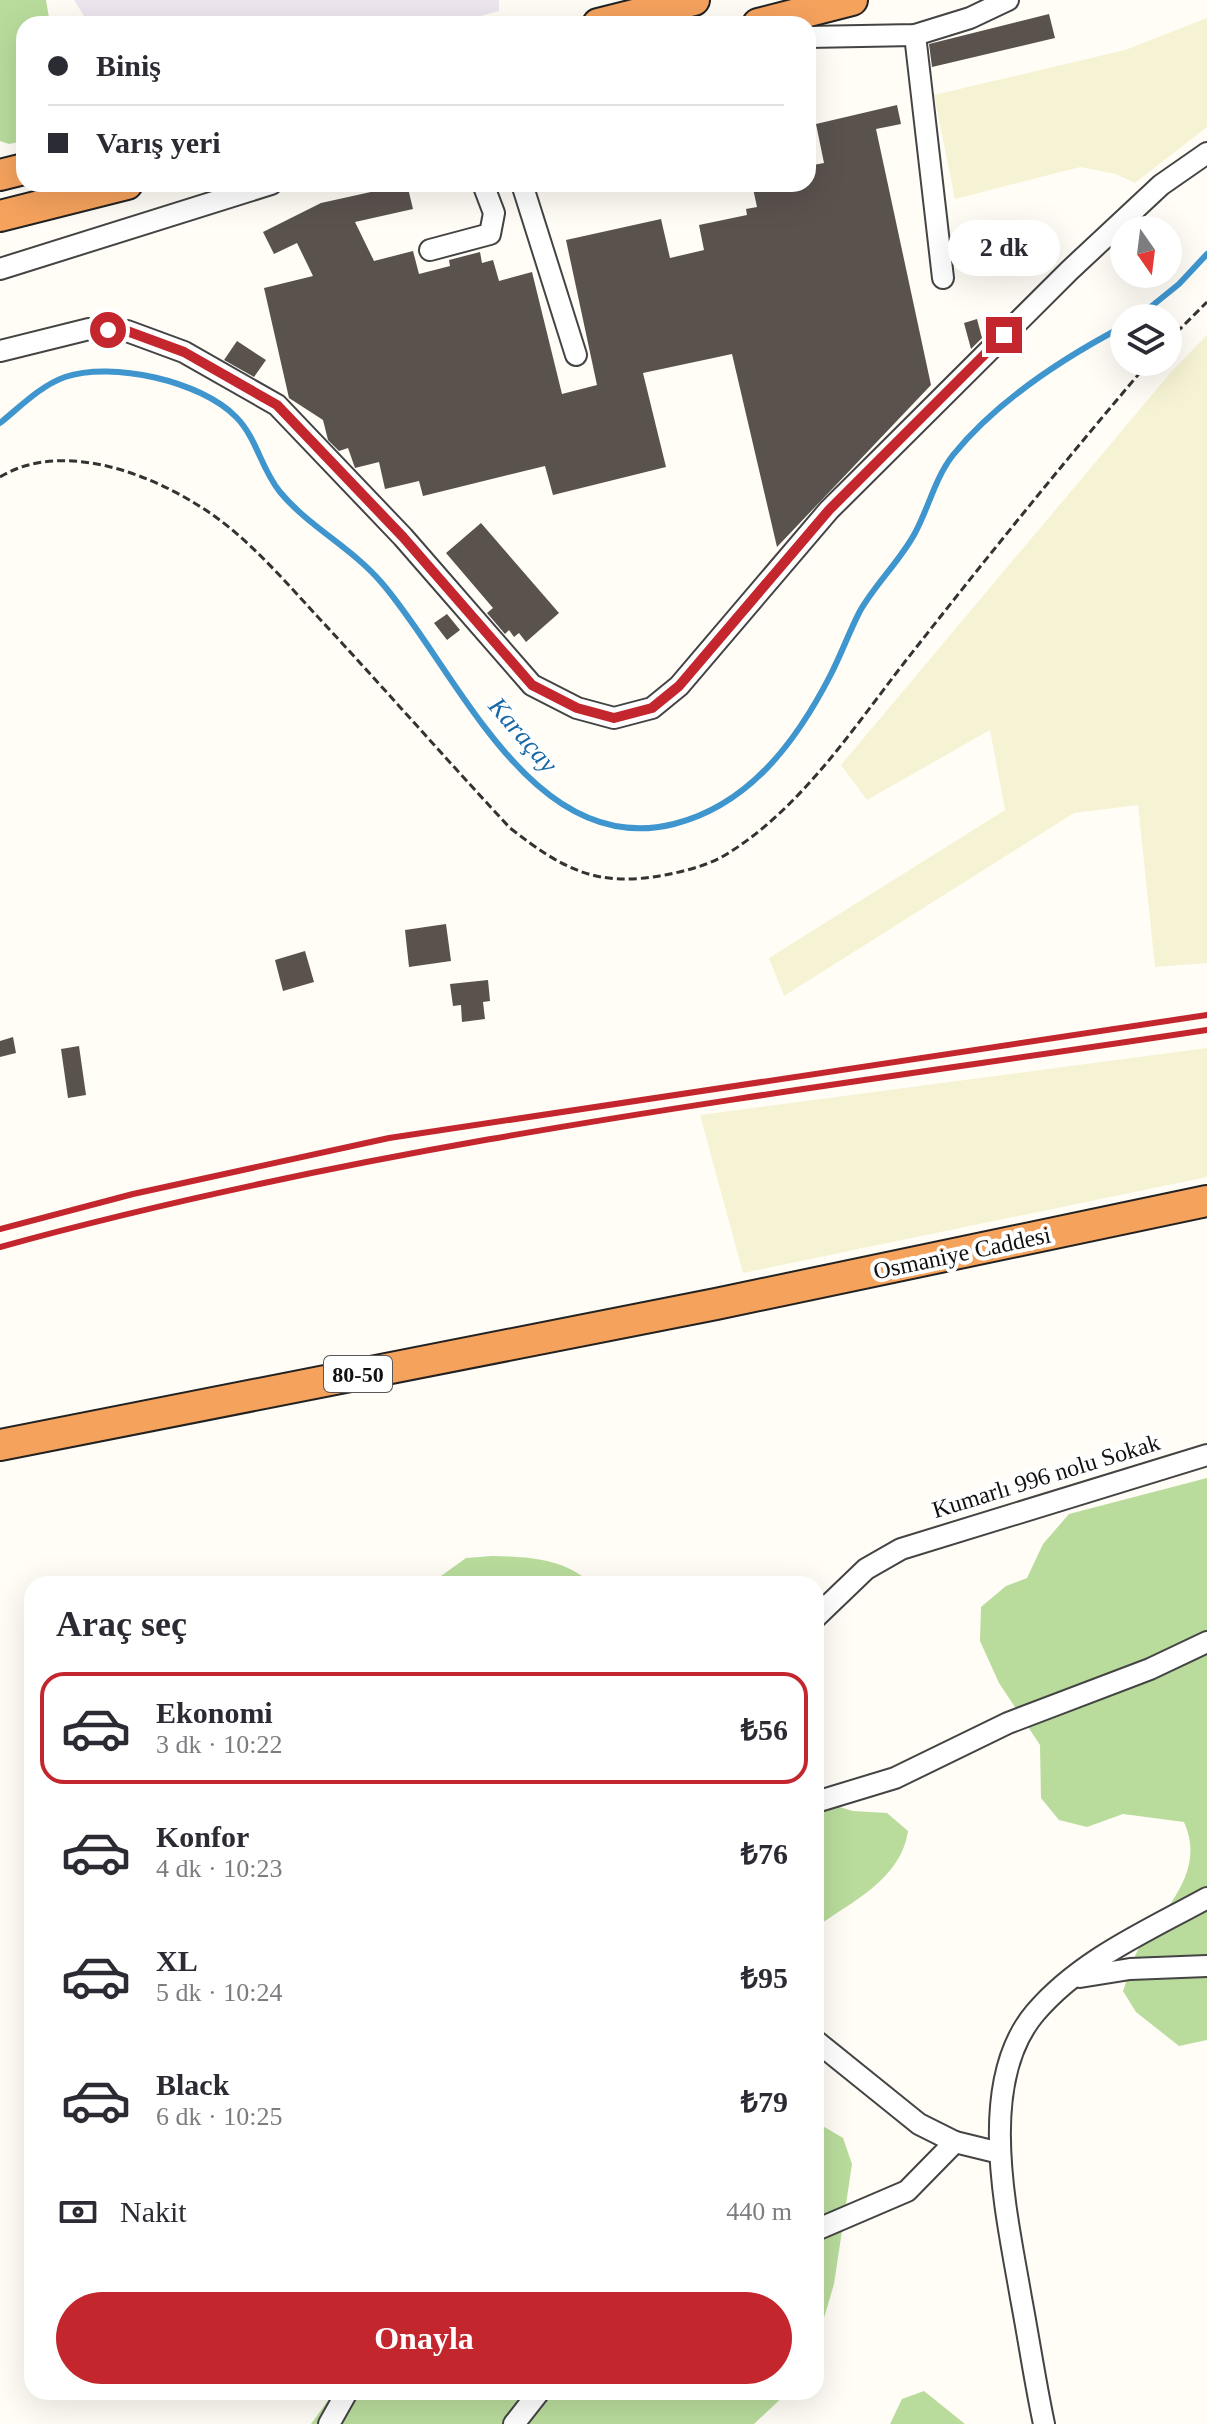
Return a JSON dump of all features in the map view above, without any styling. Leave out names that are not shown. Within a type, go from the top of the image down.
[{"type":"highway","points":[[630,16],[694,0]]},
{"type":"highway","points":[[791,16],[852,0]]},
{"type":"highway","points":[[0,216],[95,192]]},
{"type":"highway","points":[[0,1432],[1207,1188]]},
{"type":"highway","name":"Osmaniye Caddesi","points":[[0,1445],[716,1304],[1207,1201]]},
{"type":"street","points":[[816,37],[915,35],[970,18],[1008,0]]},
{"type":"street","points":[[915,35],[943,278]]},
{"type":"street","points":[[0,351],[89,329],[127,331],[184,352],[277,405],[403,537],[532,685],[577,708],[614,718],[652,708],[679,686],[829,510],[1070,270],[1161,185],[1207,153]]},
{"type":"street","points":[[0,269],[245,192]]},
{"type":"street","points":[[430,250],[490,234],[494,213],[486,192]]},
{"type":"street","points":[[525,192],[576,355]]},
{"type":"street","name":"Kumarlı 996 nolu Sokak","points":[[824,1609],[866,1569],[901,1549],[1207,1455]]},
{"type":"street","points":[[824,1800],[895,1778],[1008,1723],[1150,1669],[1207,1642]]},
{"type":"street","points":[[1044,2424],[1008,2221],[1000,2153],[1005,2085],[1023,2030],[1068,1981],[1103,1956],[1207,1898]]},
{"type":"street","points":[[1068,1981],[1100,1972],[1207,1966]]},
{"type":"street","points":[[824,2047],[919,2124],[955,2142],[1000,2153]]},
{"type":"street","points":[[824,2227],[907,2191],[955,2142]]},
{"type":"street","points":[[329,2424],[342,2400]]},
{"type":"street","points":[[514,2424],[533,2400]]},
{"type":"path","points":[[1182,327],[1207,302]]},
{"type":"path","points":[[0,477],[40,463],[90,463],[145,476],[199,505],[257,552],[510,828],[553,861],[595,878],[633,881],[686,871],[726,855],[802,791],[1038,492],[1137,376]]},
{"type":"shaded area","points":[[74,0],[499,0],[499,11],[480,16],[84,16]]},
{"type":"shaded area","points":[[1207,18],[1207,127],[1135,183],[1116,174],[1080,167],[955,199],[934,95],[1125,50]]},
{"type":"shaded area","points":[[1207,335],[1207,963],[1155,967],[1138,805],[1074,813],[784,996],[769,958],[1005,810],[990,730],[867,800],[841,765],[1168,376],[1182,376],[1182,361]]},
{"type":"shaded area","points":[[1207,1048],[1207,1177],[743,1273],[700,1115]]},
{"type":"green space","points":[[0,0],[46,0],[49,16],[16,16],[16,143],[0,141]]},
{"type":"green space","points":[[1207,1478],[1207,2040],[1179,2046],[1136,2012],[1123,1991],[1138,1950],[1170,1905],[1186,1874],[1190,1840],[1184,1822],[1123,1814],[1087,1827],[1059,1820],[1041,1798],[1040,1745],[999,1683],[980,1641],[981,1607],[1006,1586],[1027,1578],[1043,1544],[1069,1514]]},
{"type":"green space","points":[[466,1558],[533,1558],[558,1564],[582,1576],[441,1576]]},
{"type":"green space","points":[[824,1802],[853,1811],[887,1813],[908,1831],[896,1863],[860,1898],[824,1922]]},
{"type":"green space","points":[[824,2127],[843,2138],[852,2164],[834,2284],[824,2318]]},
{"type":"green space","points":[[924,2391],[965,2424],[890,2424],[902,2399]]},
{"type":"green space","points":[[328,2400],[780,2400],[754,2424],[311,2424]]},
{"type":"building","points":[[1049,14],[1055,38],[932,67],[929,44]]},
{"type":"building","points":[[897,105],[901,124],[876,129],[931,385],[777,547],[732,354],[643,373],[666,467],[553,495],[545,466],[423,496],[419,481],[385,489],[379,462],[355,468],[348,448],[339,451],[328,440],[323,420],[289,398],[264,288],[313,276],[297,243],[274,254],[263,232],[321,203],[371,192],[409,192],[413,209],[355,222],[374,261],[413,251],[419,274],[450,266],[449,260],[480,252],[482,263],[493,260],[499,281],[532,272],[562,394],[597,385],[566,240],[661,219],[670,258],[704,250],[699,225],[747,215],[746,209],[757,207],[754,192],[816,192],[816,164],[824,163],[816,124]]},
{"type":"building","points":[[977,319],[982,338],[971,349],[964,323]]},
{"type":"building","points":[[237,341],[266,360],[254,377],[224,360]]},
{"type":"building","points":[[481,523],[559,613],[526,642],[519,633],[514,637],[509,630],[505,634],[487,613],[493,608],[446,553]]},
{"type":"building","points":[[447,614],[460,630],[447,640],[434,623]]},
{"type":"building","points":[[446,924],[451,961],[409,967],[405,930]]},
{"type":"building","points":[[305,951],[314,982],[283,991],[275,960]]},
{"type":"building","points":[[488,980],[490,1001],[483,1002],[485,1019],[462,1022],[461,1005],[453,1006],[450,984]]},
{"type":"building","points":[[13,1037],[16,1053],[0,1057],[0,1041]]},
{"type":"building","points":[[79,1046],[86,1095],[68,1098],[61,1049]]},
{"type":"waterway","name":"Karaçay","points":[[1154,304],[1179,284],[1207,254]]},
{"type":"waterway","name":"Karaçay","points":[[0,423],[31,397],[65,377],[107,371],[179,384],[221,404],[243,425],[280,492],[381,582],[502,749],[538,786],[578,813],[623,827],[674,824],[701,815],[725,802],[767,768],[785,747],[817,701],[860,611],[915,533],[947,464],[970,435],[1032,382],[1110,334]]},
{"type":"railway","points":[[0,1229],[133,1194],[389,1138],[1207,1015]]},
{"type":"railway","points":[[0,1247],[149,1209],[449,1147],[600,1120],[1207,1030]]},
{"type":"route","points":[[108,330],[127,331],[184,352],[277,405],[403,537],[532,685],[577,708],[614,718],[652,708],[679,686],[829,510],[1004,335]]}]
